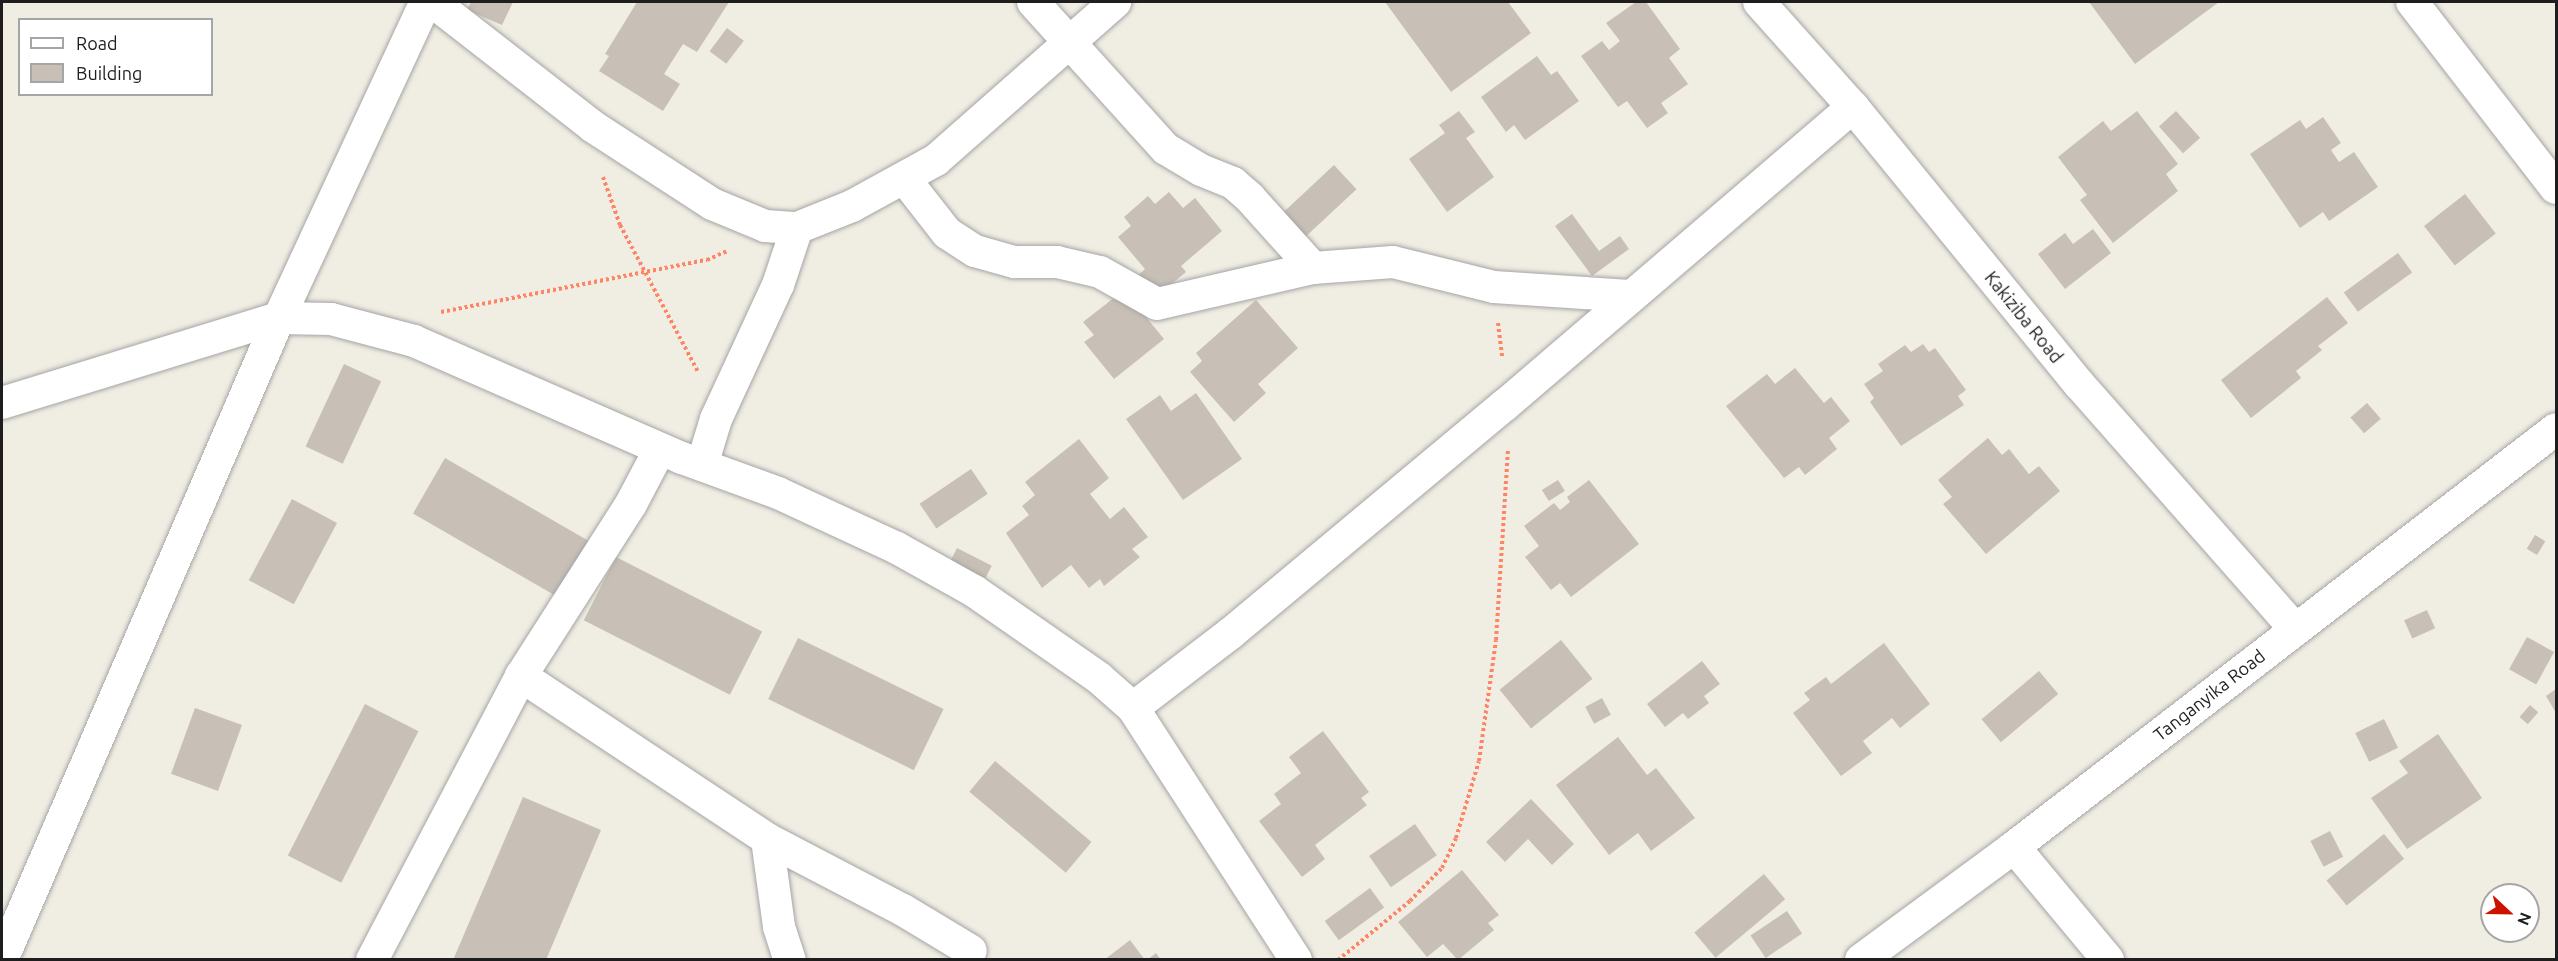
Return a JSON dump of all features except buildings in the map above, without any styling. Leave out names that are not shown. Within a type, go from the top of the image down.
[{"type":"street","points":[[2,960],[279,318],[426,2]]},
{"type":"street","points":[[433,2],[592,126],[712,204],[765,225],[796,228],[852,206],[936,160],[998,108],[1067,40],[1115,2]]},
{"type":"street","points":[[1033,2],[1166,149],[1242,190],[1313,268]]},
{"type":"street","name":"Kakiziba Road","points":[[1759,2],[1853,107],[2079,384],[2294,628]]},
{"type":"street","points":[[2412,2],[2556,188]]},
{"type":"street","points":[[1133,708],[1231,633],[1505,405],[1853,107]]},
{"type":"street","points":[[904,178],[947,233],[975,252],[1014,262],[1057,262],[1100,272],[1157,304],[1313,268],[1393,262],[1494,287],[1630,296]]},
{"type":"street","points":[[702,465],[716,419],[778,285],[796,228]]},
{"type":"street","points":[[2,403],[279,318],[331,319],[414,341],[660,448],[800,503],[897,548],[974,591],[1099,678],[1133,708],[1296,960]]},
{"type":"street","name":"Tanganyika Road","points":[[1861,960],[2014,847],[2294,628],[2556,429]]},
{"type":"street","points":[[372,960],[521,676],[631,504],[660,448]]},
{"type":"street","points":[[521,676],[767,839],[903,910],[971,951]]},
{"type":"street","points":[[767,839],[779,927],[790,960]]},
{"type":"street","points":[[2014,847],[2108,960]]},
{"type":"path","points":[[592,126],[599,168],[620,225],[699,373],[716,419]]},
{"type":"path","points":[[433,315],[707,260],[740,244],[765,225]]},
{"type":"path","points":[[1338,960],[1368,939],[1442,868],[1456,838],[1476,772],[1496,640],[1510,470],[1494,287]]}]
